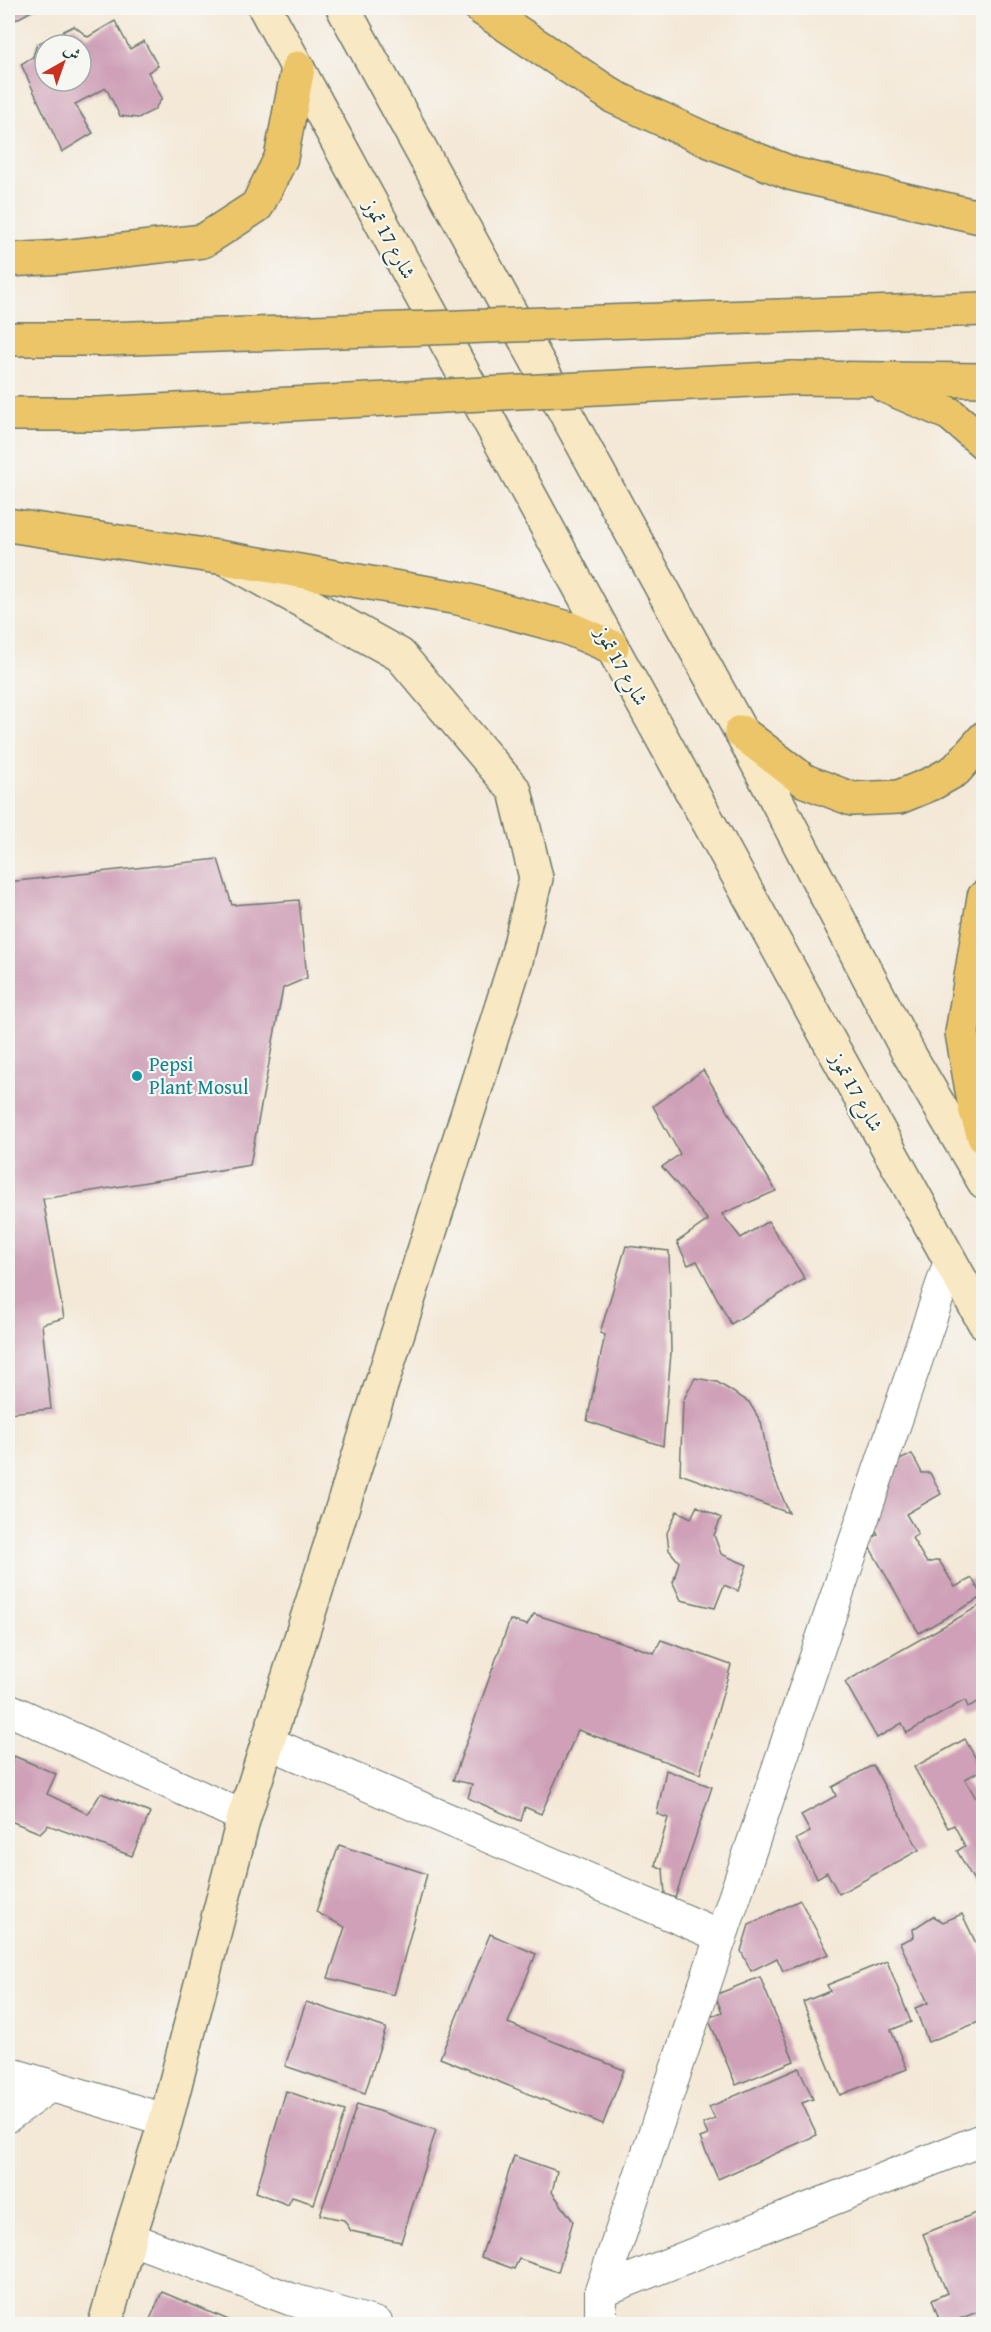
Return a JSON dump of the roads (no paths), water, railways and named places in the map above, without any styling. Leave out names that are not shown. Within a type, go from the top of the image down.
[{"type":"highway","points":[[481,8],[614,97],[707,140],[793,174],[984,218]]},
{"type":"highway","points":[[8,260],[63,257],[203,241],[257,206],[281,158],[298,68]]},
{"type":"highway","points":[[8,339],[104,339],[984,309]]},
{"type":"highway","points":[[8,414],[98,414],[792,378],[984,380]]},
{"type":"highway","points":[[872,380],[950,414],[984,443]]},
{"type":"highway","points":[[8,525],[224,558],[458,598],[568,628],[612,647]]},
{"type":"highway","points":[[741,732],[805,781],[852,799],[899,797],[933,783],[956,770],[984,738]]},
{"type":"highway","points":[[984,897],[962,1033],[975,1108],[984,1137]]},
{"type":"main road","name":"شارع 17 تموز","points":[[265,8],[612,647],[984,1322]]},
{"type":"main road","points":[[343,8],[741,732],[909,1054],[984,1182]]},
{"type":"main road","points":[[105,2325],[129,2238],[166,2120],[244,1817],[516,962],[536,878],[515,791],[400,656],[224,558]]},
{"type":"street","points":[[602,2325],[601,2290],[950,1261]]},
{"type":"street","points":[[8,1709],[244,1817]]},
{"type":"street","points":[[267,1742],[721,1936]]},
{"type":"street","points":[[8,2073],[166,2120]]},
{"type":"street","points":[[8,2116],[50,2086]]},
{"type":"street","points":[[601,2290],[984,2139]]},
{"type":"street","points":[[129,2238],[287,2312],[377,2325]]},
{"type":"place","name":"Pepsi Plant Mosul","points":[[137,1076]]}]
